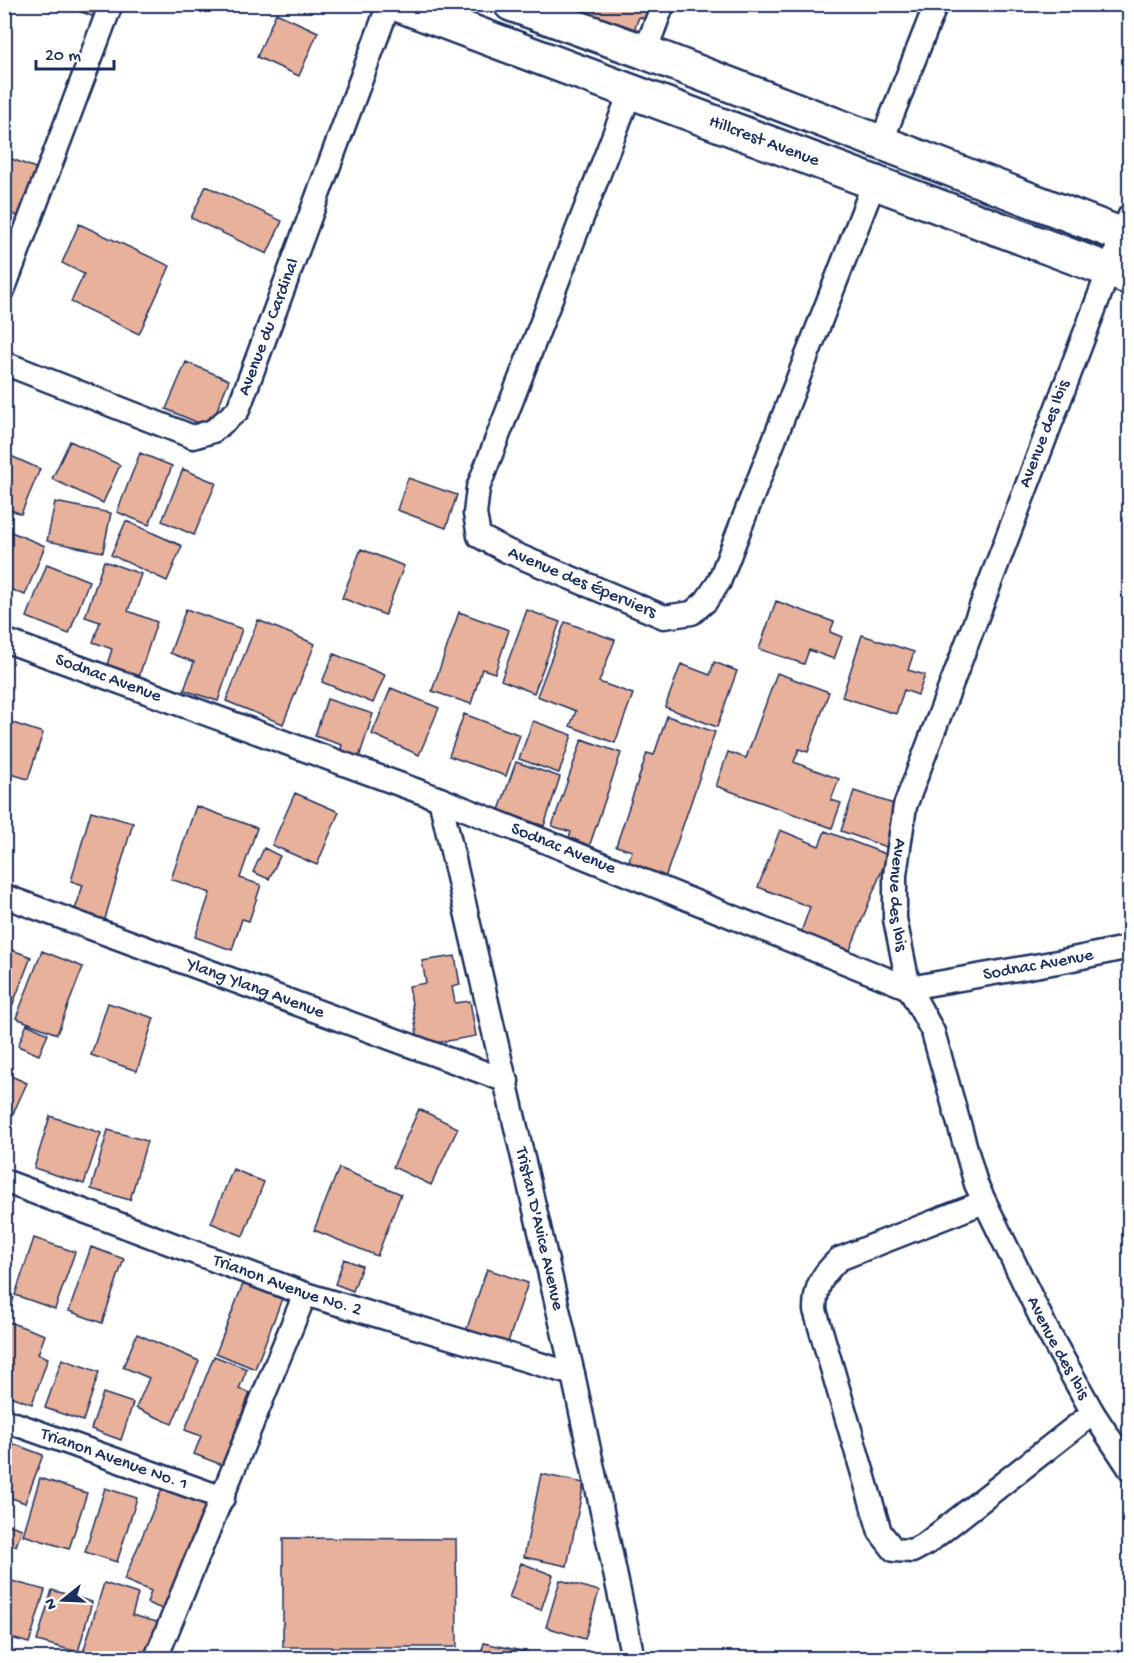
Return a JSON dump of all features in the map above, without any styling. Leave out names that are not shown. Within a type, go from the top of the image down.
[{"type":"main road","name":"Hillcrest Avenue","points":[[398,4],[630,93],[1118,274]]},
{"type":"main road","points":[[511,4],[645,52],[881,143],[1127,229]]},
{"type":"street","points":[[4,288],[111,4]]},
{"type":"street","name":"Avenue du Cardinal","points":[[4,363],[193,436],[213,430],[238,410],[389,4]]},
{"type":"street","points":[[645,52],[663,4]]},
{"type":"street","points":[[881,143],[936,4]]},
{"type":"street","name":"Avenue des Éperviers","points":[[630,93],[478,488],[475,514],[479,536],[507,551],[640,605],[663,617],[692,613],[705,601],[719,582],[874,183]]},
{"type":"street","name":"Avenue des Ibis","points":[[1127,229],[1118,274],[905,806],[895,875],[895,919],[909,988],[933,1032],[976,1184],[1046,1328],[1093,1413],[1130,1469]]},
{"type":"street","name":"Sodnac Avenue","points":[[4,640],[440,799],[909,988],[1063,962],[1130,947]]},
{"type":"street","name":"Tristan D'Avice Avenue","points":[[440,799],[573,1374],[633,1659]]},
{"type":"street","name":"Ylang Ylang Avenue","points":[[4,896],[507,1081]]},
{"type":"street","name":"Trianon Avenue No. 2","points":[[4,1181],[305,1294],[573,1374]]},
{"type":"street","points":[[984,1202],[839,1259],[822,1275],[815,1293],[815,1310],[880,1532],[894,1550],[912,1551],[927,1544],[1093,1413]]},
{"type":"street","points":[[156,1659],[305,1294]]},
{"type":"street","name":"Trianon Avenue No. 1","points":[[4,1420],[223,1498]]},
{"type":"building","points":[[61,4],[108,4],[102,20]]},
{"type":"building","points":[[553,4],[658,4],[652,21],[639,17],[632,36]]},
{"type":"building","points":[[276,13],[318,32],[299,76],[257,57]]},
{"type":"building","points":[[4,156],[38,169],[20,217],[4,211]]},
{"type":"building","points":[[206,186],[282,221],[267,254],[191,218]]},
{"type":"building","points":[[79,224],[170,266],[139,334],[71,302],[84,274],[62,263]]},
{"type":"building","points":[[186,362],[229,380],[210,428],[166,409]]},
{"type":"building","points":[[70,441],[120,465],[103,503],[52,479]]},
{"type":"building","points":[[4,453],[40,469],[21,514],[4,507]]},
{"type":"building","points":[[140,453],[172,466],[149,525],[117,512]]},
{"type":"building","points":[[183,469],[216,483],[194,535],[162,521]]},
{"type":"building","points":[[408,478],[457,495],[446,528],[397,510]]},
{"type":"building","points":[[55,502],[111,513],[103,552],[47,541]]},
{"type":"building","points":[[126,521],[182,546],[167,581],[111,555]]},
{"type":"building","points":[[4,529],[45,546],[25,595],[4,587]]},
{"type":"building","points":[[361,549],[404,566],[385,615],[342,598]]},
{"type":"building","points":[[104,561],[141,574],[128,611],[157,622],[138,679],[106,668],[112,649],[93,642],[100,622],[85,617]]},
{"type":"building","points":[[47,564],[89,581],[69,634],[27,617]]},
{"type":"building","points":[[776,601],[834,622],[830,632],[842,637],[834,659],[809,650],[804,664],[759,649]]},
{"type":"building","points":[[186,609],[242,629],[218,701],[184,690],[194,662],[170,653]]},
{"type":"building","points":[[527,610],[560,622],[534,693],[501,680]]},
{"type":"building","points":[[459,612],[509,630],[495,673],[482,669],[471,704],[432,691]]},
{"type":"building","points":[[258,620],[315,644],[283,724],[226,701]]},
{"type":"building","points":[[565,622],[615,640],[599,682],[633,694],[615,743],[570,726],[576,711],[537,696]]},
{"type":"building","points":[[862,635],[914,652],[908,670],[925,675],[918,695],[904,690],[896,714],[842,697]]},
{"type":"building","points":[[334,654],[385,675],[373,703],[322,682]]},
{"type":"building","points":[[714,662],[737,671],[717,727],[665,707],[681,664],[710,675]]},
{"type":"building","points":[[777,673],[829,692],[808,752],[799,749],[794,762],[839,779],[831,800],[841,803],[832,828],[716,786],[728,752],[746,758]]},
{"type":"building","points":[[391,688],[439,708],[419,755],[372,734]]},
{"type":"building","points":[[327,699],[373,714],[357,764],[339,758],[342,745],[315,736]]},
{"type":"building","points":[[464,714],[520,735],[506,776],[449,756]]},
{"type":"building","points":[[667,716],[715,732],[664,881],[626,870],[632,851],[616,846],[647,753],[654,755]]},
{"type":"building","points":[[4,720],[43,733],[28,779],[4,772]]},
{"type":"building","points":[[533,721],[572,735],[559,773],[519,759]]},
{"type":"building","points":[[582,739],[621,753],[587,853],[566,846],[571,832],[552,826]]},
{"type":"building","points":[[516,762],[560,777],[544,826],[499,810]]},
{"type":"building","points":[[854,791],[903,807],[889,848],[841,831]]},
{"type":"building","points":[[295,793],[339,812],[317,865],[272,845]]},
{"type":"building","points":[[196,806],[257,828],[240,878],[261,885],[249,921],[242,919],[232,950],[195,937],[210,893],[171,879]]},
{"type":"building","points":[[91,811],[133,823],[104,922],[74,913],[83,885],[71,881]]},
{"type":"building","points":[[780,830],[819,846],[825,831],[888,855],[850,950],[801,932],[810,907],[758,887]]},
{"type":"building","points":[[264,848],[280,856],[269,879],[253,872]]},
{"type":"building","points":[[4,947],[31,957],[6,1022],[4,1022]]},
{"type":"building","points":[[42,951],[83,967],[57,1034],[16,1018]]},
{"type":"building","points":[[455,956],[460,985],[452,987],[455,1003],[470,1001],[476,1036],[419,1046],[409,986],[426,983],[422,961]]},
{"type":"building","points":[[108,1003],[154,1018],[137,1071],[91,1055]]},
{"type":"building","points":[[27,1024],[48,1034],[39,1055],[18,1046]]},
{"type":"building","points":[[4,1073],[27,1083],[6,1129],[4,1128]]},
{"type":"building","points":[[419,1109],[458,1128],[431,1185],[393,1167]]},
{"type":"building","points":[[50,1116],[101,1133],[84,1184],[34,1168]]},
{"type":"building","points":[[108,1130],[147,1141],[130,1200],[91,1189]]},
{"type":"building","points":[[339,1168],[401,1194],[377,1256],[314,1230]]},
{"type":"building","points":[[233,1169],[264,1182],[243,1236],[211,1223]]},
{"type":"building","points":[[34,1238],[75,1252],[55,1309],[15,1295]]},
{"type":"building","points":[[91,1247],[124,1259],[102,1323],[69,1311]]},
{"type":"building","points":[[344,1259],[362,1266],[353,1291],[335,1284]]},
{"type":"building","points":[[487,1269],[528,1283],[506,1348],[465,1334]]},
{"type":"building","points":[[243,1284],[282,1299],[255,1369],[216,1353]]},
{"type":"building","points":[[4,1295],[14,1298],[6,1321],[45,1335],[38,1354],[48,1358],[32,1404],[4,1394]]},
{"type":"building","points":[[137,1334],[199,1361],[172,1424],[136,1408],[149,1378],[123,1367]]},
{"type":"building","points":[[214,1356],[247,1369],[239,1389],[250,1393],[222,1465],[194,1454],[201,1436],[185,1430]]},
{"type":"building","points":[[62,1359],[99,1372],[83,1421],[45,1408]]},
{"type":"building","points":[[103,1393],[133,1403],[121,1440],[91,1429]]},
{"type":"building","points":[[14,1444],[43,1455],[25,1503],[4,1495],[4,1471]]},
{"type":"building","points":[[541,1474],[584,1483],[567,1566],[524,1557]]},
{"type":"building","points":[[40,1478],[87,1493],[69,1549],[23,1535]]},
{"type":"building","points":[[164,1484],[210,1503],[165,1610],[147,1603],[151,1591],[124,1580]]},
{"type":"building","points":[[105,1488],[137,1498],[117,1562],[85,1552]]},
{"type":"building","points":[[4,1523],[22,1529],[16,1546],[4,1542]]},
{"type":"building","points":[[283,1538],[456,1539],[457,1647],[283,1647]]},
{"type":"building","points":[[521,1563],[553,1575],[541,1610],[509,1598]]},
{"type":"building","points":[[4,1579],[45,1590],[29,1643],[4,1636]]},
{"type":"building","points":[[560,1580],[599,1591],[585,1639],[546,1627]]},
{"type":"building","points":[[104,1583],[138,1594],[132,1615],[164,1624],[153,1658],[82,1656]]},
{"type":"building","points":[[52,1590],[92,1602],[78,1652],[37,1641]]},
{"type":"building","points":[[484,1643],[531,1653],[530,1658],[480,1658]]}]
